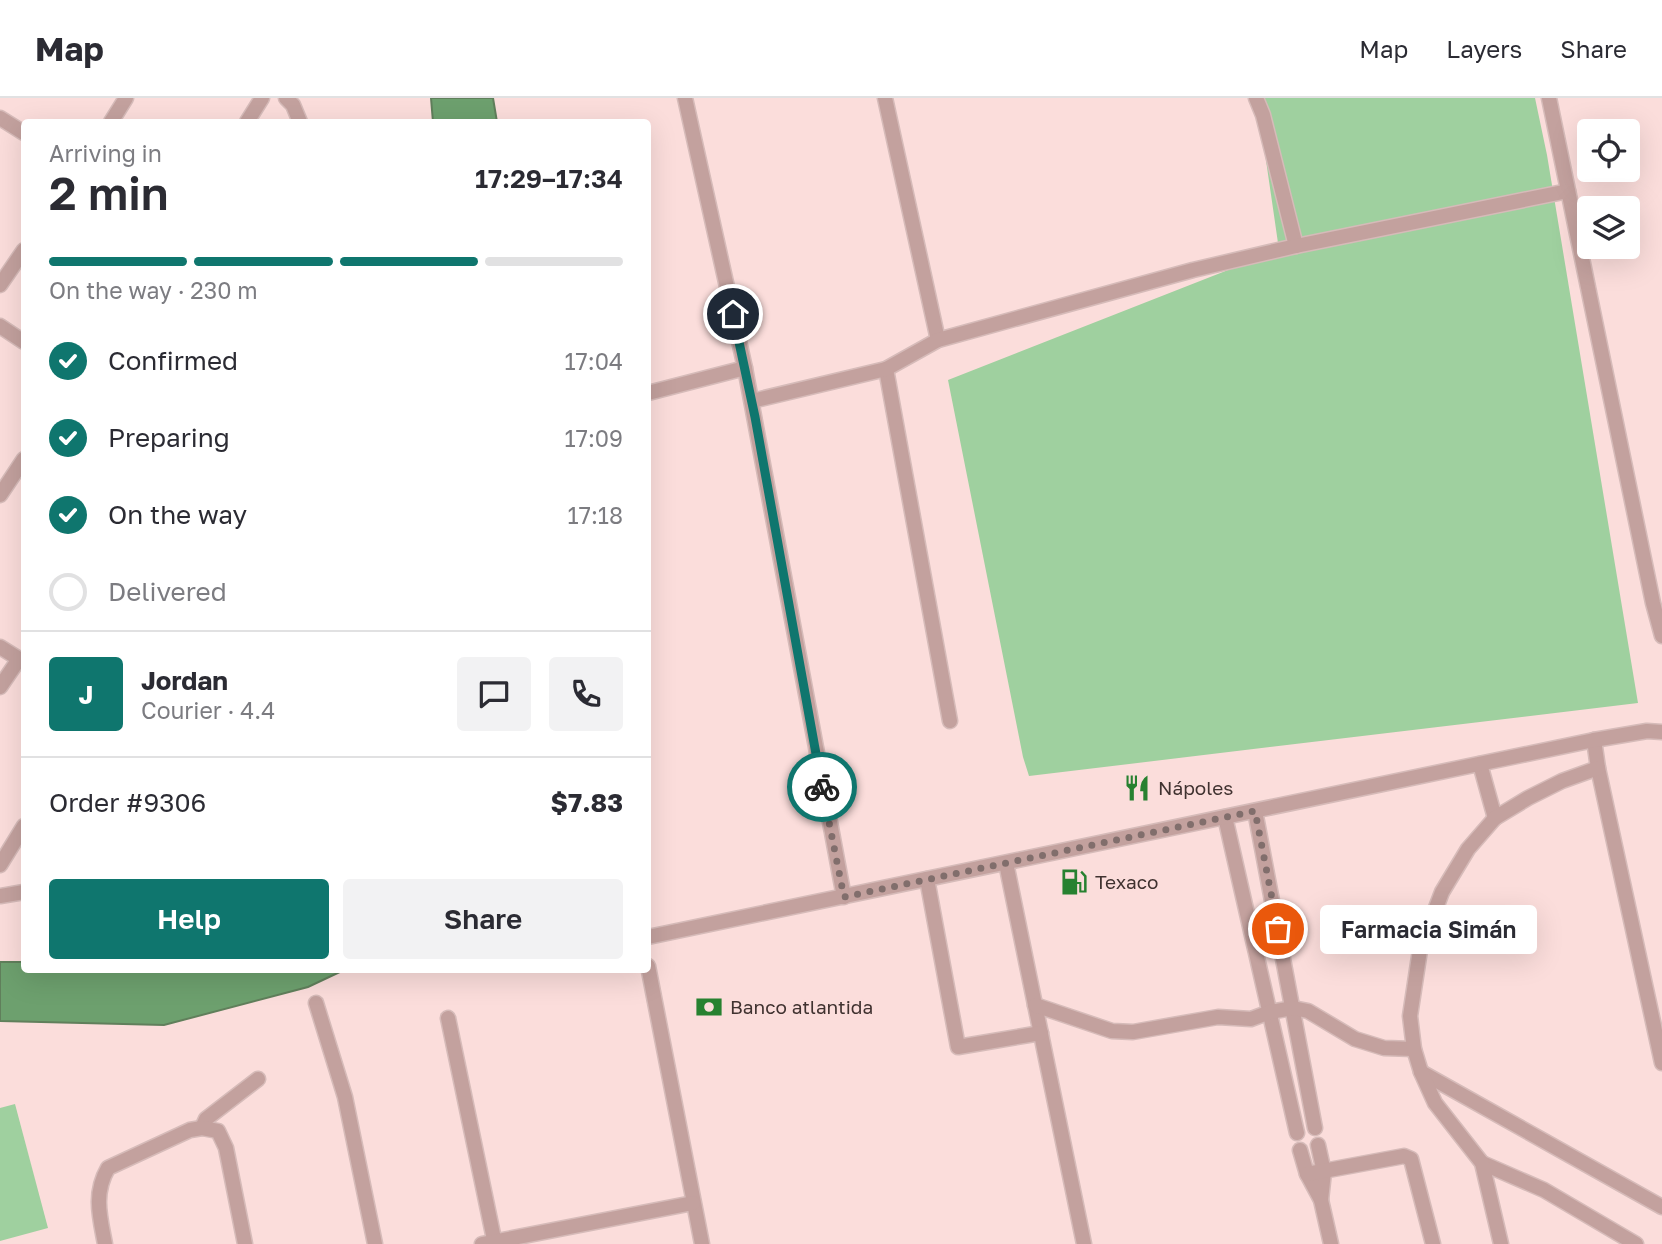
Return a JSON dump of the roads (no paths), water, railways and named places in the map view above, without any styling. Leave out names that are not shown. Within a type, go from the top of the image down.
[{"type":"street","points":[[113,119],[126,98]]},
{"type":"street","points":[[249,119],[261,98]]},
{"type":"street","points":[[286,98],[293,105],[299,119]]},
{"type":"street","points":[[685,98],[746,368],[844,897]]},
{"type":"street","points":[[885,98],[937,340]]},
{"type":"street","points":[[1256,98],[1263,115],[1296,246]]},
{"type":"street","points":[[1549,98],[1662,636]]},
{"type":"street","points":[[0,118],[21,131]]},
{"type":"street","points":[[752,401],[887,369],[937,340],[1193,270],[1296,246],[1568,191]]},
{"type":"street","points":[[0,285],[21,254]]},
{"type":"street","points":[[0,327],[21,340]]},
{"type":"street","points":[[651,392],[746,368]]},
{"type":"street","points":[[887,369],[950,721]]},
{"type":"street","points":[[0,495],[21,464]]},
{"type":"street","points":[[0,647],[21,659]]},
{"type":"street","points":[[0,687],[21,661]]},
{"type":"street","points":[[651,936],[1594,740],[1647,731],[1662,732]]},
{"type":"street","points":[[1594,740],[1662,1063]]},
{"type":"street","points":[[1480,764],[1495,818]]},
{"type":"street","points":[[1500,1244],[1482,1163],[1435,1104],[1413,1049],[1410,1016],[1420,950],[1442,892],[1468,849],[1495,818],[1562,781],[1598,768]]},
{"type":"street","points":[[1225,817],[1296,1127],[1314,1123],[1255,811]]},
{"type":"street","points":[[0,865],[21,831]]},
{"type":"street","points":[[1006,863],[1084,1244]]},
{"type":"street","points":[[927,879],[958,1046],[1041,1033]]},
{"type":"street","points":[[0,896],[21,892]]},
{"type":"street","points":[[1246,909],[1272,903]]},
{"type":"street","points":[[649,973],[702,1244]]},
{"type":"street","points":[[316,1003],[345,1097],[376,1244]]},
{"type":"street","points":[[1035,1005],[1112,1031],[1133,1032],[1218,1017],[1251,1019],[1293,1008],[1308,1012],[1355,1039],[1384,1048],[1413,1049]]},
{"type":"street","points":[[448,1018],[490,1243],[693,1203]]},
{"type":"street","points":[[1421,1072],[1662,1207]]},
{"type":"street","points":[[202,1128],[206,1119],[258,1079]]},
{"type":"street","points":[[1289,1097],[1309,1093]]},
{"type":"street","points":[[105,1244],[97,1199],[102,1178],[108,1168],[190,1130],[202,1128],[218,1131],[226,1148],[245,1244]]},
{"type":"street","points":[[1318,1145],[1324,1172],[1321,1200]]},
{"type":"street","points":[[1300,1150],[1307,1174],[1321,1200],[1331,1244]]},
{"type":"street","points":[[1307,1174],[1404,1156],[1411,1159],[1433,1244]]},
{"type":"street","points":[[1482,1163],[1544,1190],[1636,1244]]},
{"type":"place","name":"Nápoles","points":[[1137,788]]},
{"type":"place","name":"Texaco","points":[[1074,882]]},
{"type":"place","name":"Farmacia Simán","points":[[1278,929]]},
{"type":"place","name":"Banco atlantida","points":[[709,1007]]}]
